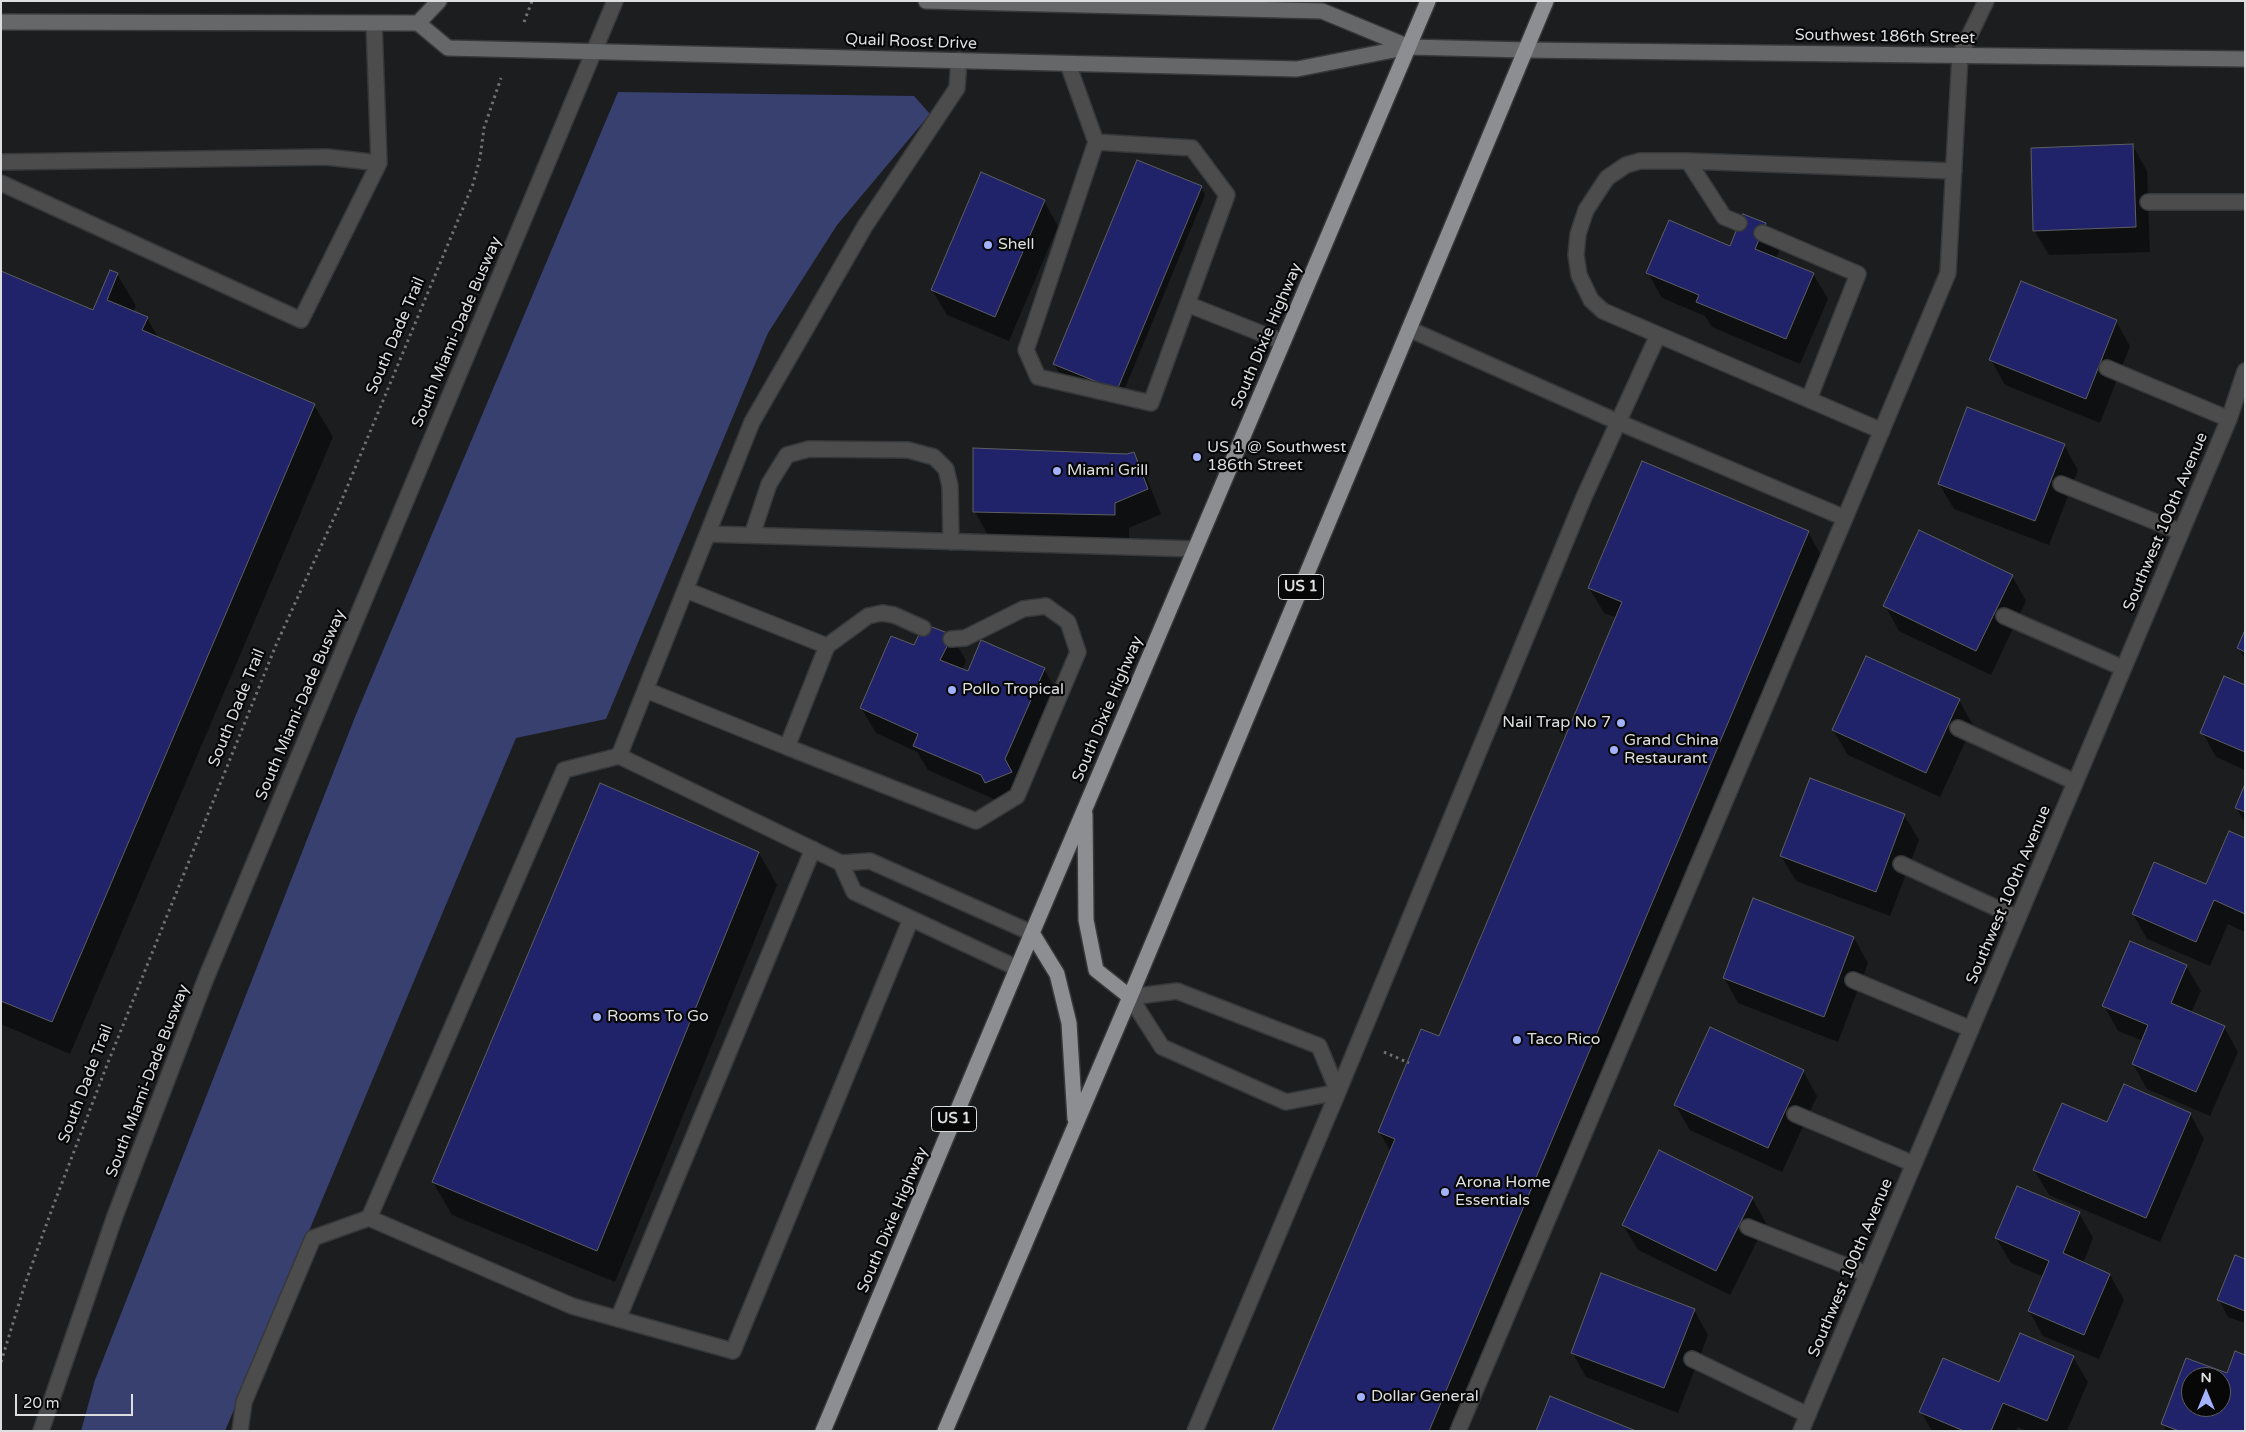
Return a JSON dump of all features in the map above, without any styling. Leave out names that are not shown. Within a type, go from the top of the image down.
[{"type":"highway","name":"South Dixie Highway","points":[[823,1431],[1017,968],[1428,1]]},
{"type":"highway","name":"US 1","points":[[945,1431],[1130,997],[1546,1]]},
{"type":"highway","points":[[1085,808],[1086,920],[1096,970],[1130,997]]},
{"type":"highway","points":[[1032,933],[1057,974],[1069,1023],[1076,1123]]},
{"type":"main road","points":[[1,22],[418,23],[439,1]]},
{"type":"main road","name":"Quail Roost Drive","points":[[926,1],[1017,2],[1322,12],[1409,47]]},
{"type":"main road","name":"Quail Roost Drive","points":[[418,23],[448,48],[1297,70],[1409,47],[1526,50]]},
{"type":"main road","name":"Southwest 186th Street","points":[[1526,50],[2245,58]]},
{"type":"street","name":"South Miami-Dade Busway","points":[[41,1431],[112,1226],[202,987],[615,1]]},
{"type":"street","points":[[1458,1431],[1948,273],[1960,55],[1986,1]]},
{"type":"street","points":[[1,183],[301,320],[379,163],[374,23]]},
{"type":"street","points":[[619,756],[752,422],[865,226],[958,88],[959,60]]},
{"type":"street","points":[[1068,64],[1096,142],[1026,350],[1038,377],[1151,403],[1226,195],[1192,148],[1096,142]]},
{"type":"street","points":[[1,162],[327,158],[379,163]]},
{"type":"street","points":[[1882,431],[1603,311],[1591,300],[1584,288],[1576,255],[1578,234],[1586,210],[1594,195],[1614,171],[1640,161],[1688,161],[1954,171]]},
{"type":"street","points":[[1688,161],[1724,217],[1739,223]]},
{"type":"street","points":[[2148,202],[2245,202]]},
{"type":"street","points":[[1762,233],[1858,274],[1809,399]]},
{"type":"street","points":[[1187,304],[1283,342]]},
{"type":"street","points":[[1409,329],[1618,422],[1845,518]]},
{"type":"street","points":[[1195,1431],[1338,1092],[1580,506],[1658,336]]},
{"type":"street","points":[[2108,368],[2229,419]]},
{"type":"street","name":"Southwest 100th Avenue","points":[[1802,1431],[2229,419],[2245,371]]},
{"type":"street","points":[[752,535],[770,484],[787,456],[809,449],[882,449],[908,450],[934,457],[946,469],[950,486],[951,542]]},
{"type":"street","points":[[2061,484],[2181,532]]},
{"type":"street","points":[[708,534],[1195,549]]},
{"type":"street","points":[[686,590],[827,646]]},
{"type":"street","points":[[646,690],[976,821],[1017,796],[1078,652],[1068,622],[1046,606],[1022,609],[965,638],[951,639]]},
{"type":"street","points":[[787,747],[827,646],[868,616],[882,613],[894,614],[923,628]]},
{"type":"street","points":[[2004,616],[2123,668]]},
{"type":"street","points":[[1958,728],[2075,782]]},
{"type":"street","points":[[369,1218],[564,770],[619,756],[841,863],[870,861],[1032,933]]},
{"type":"street","points":[[618,1319],[813,849]]},
{"type":"street","points":[[841,863],[854,892],[1017,968]]},
{"type":"street","points":[[1901,864],[2018,918]]},
{"type":"street","points":[[240,1431],[244,1402],[313,1238],[369,1218],[572,1306],[733,1351],[911,919]]},
{"type":"street","points":[[1853,980],[1972,1028]]},
{"type":"street","points":[[1177,991],[1319,1046],[1338,1092],[1286,1102],[1162,1047],[1130,997],[1177,991]]},
{"type":"street","points":[[1795,1114],[1914,1164]]},
{"type":"street","points":[[1748,1227],[1867,1274]]},
{"type":"street","points":[[1692,1359],[1808,1414]]},
{"type":"path","points":[[526,14],[532,1]]},
{"type":"path","name":"South Dade Trail","points":[[1,1362],[49,1217],[114,1047],[276,645],[338,509],[473,184],[480,158],[484,128],[504,69]]},
{"type":"path","points":[[1377,1049],[1409,1063]]},
{"type":"shaded area","points":[[618,92],[914,96],[930,114],[837,225],[768,333],[606,719],[516,738],[225,1431],[81,1431],[95,1380],[355,717]]},
{"type":"building","points":[[2133,144],[2136,227],[2033,231],[2031,148]]},
{"type":"building","points":[[1137,160],[1202,186],[1117,390],[1053,364]]},
{"type":"building","name":"Shell","points":[[981,172],[1045,200],[995,317],[931,290]]},
{"type":"building","points":[[1743,214],[1766,223],[1755,249],[1814,273],[1786,339],[1696,302],[1699,295],[1646,273],[1669,220],[1730,246]]},
{"type":"building","points":[[110,270],[118,273],[107,300],[148,317],[142,330],[315,404],[52,1022],[1,1001],[1,271],[93,310]]},
{"type":"building","points":[[2021,281],[2117,320],[2086,399],[1989,360]]},
{"type":"building","points":[[1967,407],[2065,444],[2035,521],[1938,484]]},
{"type":"building","name":"Miami Grill","points":[[973,448],[1127,454],[1134,452],[1148,489],[1115,503],[1115,515],[973,512]]},
{"type":"building","points":[[1642,461],[1809,531],[1429,1431],[1272,1431],[1395,1139],[1378,1132],[1421,1029],[1439,1036],[1622,602],[1588,588]]},
{"type":"building","points":[[1919,530],[2013,575],[1976,651],[1883,606]]},
{"type":"building","name":"Pollo Tropical","points":[[924,624],[953,635],[940,660],[968,671],[981,640],[1045,668],[1005,759],[1012,772],[985,783],[981,775],[913,746],[918,734],[860,708],[891,636],[914,645]]},
{"type":"building","points":[[2245,630],[2245,652],[2237,648]]},
{"type":"building","points":[[1866,656],[1960,699],[1926,773],[1832,730]]},
{"type":"building","points":[[2224,676],[2245,685],[2245,752],[2200,733]]},
{"type":"building","points":[[1810,778],[1905,814],[1876,892],[1780,856]]},
{"type":"building","name":"Rooms To Go","points":[[600,783],[759,852],[597,1251],[432,1182]]},
{"type":"building","points":[[2245,784],[2245,812],[2235,808]]},
{"type":"building","points":[[2229,831],[2245,838],[2245,914],[2214,900],[2196,942],[2132,914],[2154,862],[2206,884]]},
{"type":"building","points":[[1753,898],[1854,937],[1824,1017],[1723,978]]},
{"type":"building","points":[[2130,941],[2187,965],[2171,1003],[2225,1026],[2196,1092],[2132,1064],[2148,1025],[2102,1006]]},
{"type":"building","points":[[1710,1027],[1804,1070],[1768,1148],[1674,1105]]},
{"type":"building","points":[[2124,1084],[2191,1113],[2146,1218],[2033,1170],[2062,1103],[2107,1122]]},
{"type":"building","points":[[1659,1150],[1753,1197],[1716,1271],[1622,1225]]},
{"type":"building","points":[[2017,1186],[2080,1212],[2063,1253],[2110,1274],[2084,1335],[2028,1311],[2049,1261],[1995,1238]]},
{"type":"building","points":[[2235,1255],[2245,1259],[2245,1311],[2217,1300]]},
{"type":"building","points":[[1601,1273],[1695,1309],[1664,1388],[1571,1353]]},
{"type":"building","points":[[2020,1333],[2074,1356],[2047,1421],[2003,1403],[1991,1431],[1964,1431],[1919,1412],[1943,1358],[1999,1382]]},
{"type":"building","points":[[2235,1351],[2245,1355],[2245,1431],[2179,1431],[2161,1424],[2181,1371],[2181,1417],[2231,1417],[2231,1367],[2229,1367]]},
{"type":"building","points":[[2186,1358],[2211,1367],[2183,1367]]},
{"type":"building","points":[[1550,1396],[1636,1431],[1536,1431]]},
{"type":"place","name":"Shell","points":[[988,245]]},
{"type":"place","name":"US 1 @ Southwest 186th Street","points":[[1197,457]]},
{"type":"place","name":"Miami Grill","points":[[1057,471]]},
{"type":"place","name":"Pollo Tropical","points":[[952,690]]},
{"type":"place","name":"Nail Trap No 7","points":[[1621,723]]},
{"type":"place","name":"Grand China Restaurant","points":[[1614,750]]},
{"type":"place","name":"Rooms To Go","points":[[597,1017]]},
{"type":"place","name":"Taco Rico","points":[[1517,1040]]},
{"type":"place","name":"Arona Home Essentials","points":[[1445,1192]]},
{"type":"place","name":"Dollar General","points":[[1361,1397]]}]
